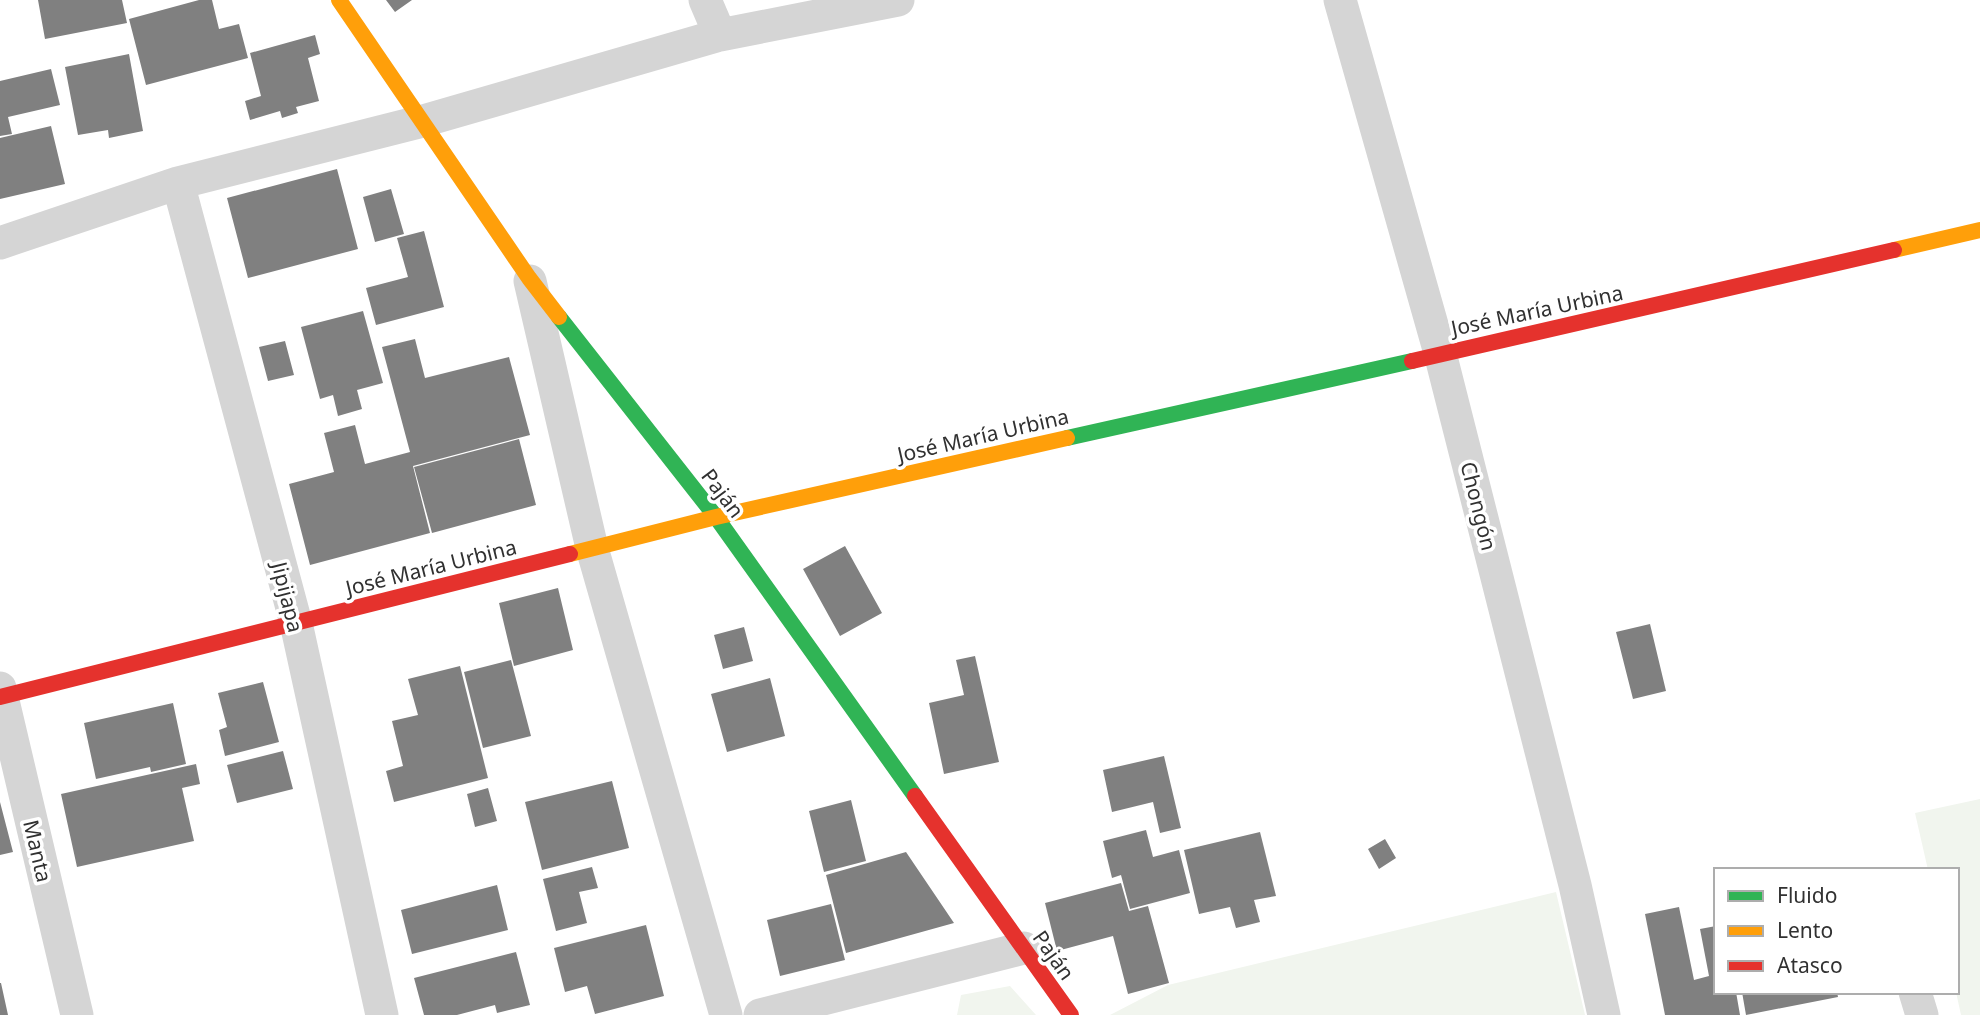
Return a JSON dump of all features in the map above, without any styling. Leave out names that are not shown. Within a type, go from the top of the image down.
[{"type":"street","name":"Paján","points":[[339,0],[529,278],[716,517],[1071,1015]]},
{"type":"street","points":[[705,0],[720,35]]},
{"type":"street","points":[[0,243],[178,183],[424,121],[720,35],[898,0]]},
{"type":"street","name":"Chongón","points":[[1340,0],[1440,353],[1575,885],[1604,1015]]},
{"type":"street","name":"Jipijapa","points":[[178,183],[296,623],[382,1015]]},
{"type":"street","name":"José María Urbina","points":[[1,694],[716,517],[1731,289],[1980,230]]},
{"type":"street","points":[[529,278],[592,548],[726,1015]]},
{"type":"street","name":"Manta","points":[[1,694],[77,1015]]},
{"type":"street","points":[[760,1015],[1024,948]]},
{"type":"street","points":[[1916,994],[1922,1015]]},
{"type":"shaded area","points":[[1980,799],[1980,1015],[1961,1015],[1956,994],[1959,994],[1959,868],[1928,868],[1915,813]]},
{"type":"shaded area","points":[[1556,892],[1585,1015],[1110,1015],[1168,985]]},
{"type":"shaded area","points":[[1010,986],[1036,1015],[957,1015],[961,995]]},
{"type":"building","points":[[38,0],[122,0],[127,23],[45,39]]},
{"type":"building","points":[[199,0],[212,0],[219,29],[239,24],[248,58],[146,85],[129,19]]},
{"type":"building","points":[[386,0],[412,0],[395,12]]},
{"type":"building","points":[[315,35],[320,54],[308,58],[319,101],[296,107],[298,113],[282,118],[280,111],[250,120],[245,101],[261,96],[250,53]]},
{"type":"building","points":[[129,54],[143,131],[109,138],[108,130],[78,135],[65,67]]},
{"type":"building","points":[[51,69],[60,105],[8,117],[12,134],[0,136],[0,81]]},
{"type":"building","points":[[51,126],[65,184],[0,199],[0,138]]},
{"type":"building","points":[[337,169],[358,249],[248,278],[227,198]]},
{"type":"building","points":[[391,189],[404,234],[375,242],[363,197]]},
{"type":"building","points":[[424,231],[444,307],[376,325],[366,288],[408,277],[397,238]]},
{"type":"building","points":[[363,311],[383,383],[357,390],[362,409],[338,416],[333,395],[320,399],[301,327]]},
{"type":"building","points":[[415,339],[425,378],[509,357],[530,435],[413,466],[430,533],[310,565],[289,484],[334,472],[324,433],[355,425],[365,464],[410,452],[382,347]]},
{"type":"building","points":[[285,341],[294,375],[268,381],[259,347]]},
{"type":"building","points":[[519,439],[536,505],[432,533],[414,467]]},
{"type":"building","points":[[845,546],[882,613],[840,636],[803,569]]},
{"type":"building","points":[[558,588],[573,650],[514,666],[499,603]]},
{"type":"building","points":[[1650,624],[1666,691],[1633,699],[1616,632]]},
{"type":"building","points":[[744,627],[753,661],[723,669],[714,635]]},
{"type":"building","points":[[975,656],[999,762],[944,774],[929,703],[964,695],[956,660]]},
{"type":"building","points":[[511,660],[531,736],[483,748],[464,672]]},
{"type":"building","points":[[460,666],[488,778],[394,802],[386,771],[403,766],[392,721],[418,715],[408,679]]},
{"type":"building","points":[[770,678],[785,736],[727,752],[711,694]]},
{"type":"building","points":[[263,682],[279,742],[225,756],[219,730],[227,727],[218,693]]},
{"type":"building","points":[[173,703],[186,764],[151,772],[150,767],[96,779],[84,723]]},
{"type":"building","points":[[283,751],[293,789],[237,803],[227,765]]},
{"type":"building","points":[[1164,756],[1181,828],[1160,833],[1153,802],[1112,812],[1103,770]]},
{"type":"building","points":[[196,764],[200,784],[182,788],[194,841],[77,867],[61,794]]},
{"type":"building","points":[[612,781],[629,848],[542,870],[525,802]]},
{"type":"building","points":[[488,788],[497,821],[475,827],[467,794]]},
{"type":"building","points":[[851,800],[866,861],[824,872],[809,811]]},
{"type":"building","points":[[0,802],[13,852],[0,855]]},
{"type":"building","points":[[1146,830],[1153,857],[1179,850],[1190,893],[1130,909],[1121,875],[1112,878],[1103,841]]},
{"type":"building","points":[[1260,832],[1276,896],[1254,900],[1260,922],[1236,928],[1230,907],[1199,914],[1184,850]]},
{"type":"building","points":[[1385,839],[1396,858],[1379,869],[1368,849]]},
{"type":"building","points":[[906,852],[954,923],[846,953],[826,875]]},
{"type":"building","points":[[592,867],[598,888],[579,892],[587,923],[556,931],[543,879]]},
{"type":"building","points":[[1121,883],[1129,911],[1148,906],[1169,983],[1128,994],[1113,936],[1057,951],[1045,903]]},
{"type":"building","points":[[497,885],[508,930],[412,954],[401,910]]},
{"type":"building","points":[[831,904],[845,960],[780,976],[767,920]]},
{"type":"building","points":[[1679,907],[1694,980],[1709,976],[1700,929],[1714,926],[1714,994],[1736,994],[1740,1015],[1665,1015],[1645,914]]},
{"type":"building","points":[[646,925],[664,996],[595,1014],[587,986],[565,992],[554,948]]},
{"type":"building","points":[[516,952],[530,1005],[497,1013],[495,1005],[457,1015],[424,1015],[414,978]]},
{"type":"building","points":[[1,983],[8,1015],[0,1015]]},
{"type":"building","points":[[1742,994],[1837,994],[1838,997],[1746,1015]]},
{"type":"traffic: fast","points":[[559,317],[716,517],[915,796]]},
{"type":"traffic: fast","points":[[1067,438],[1412,361]]},
{"type":"traffic: slow","points":[[339,0],[529,278],[559,317]]},
{"type":"traffic: slow","points":[[1894,250],[1980,230]]},
{"type":"traffic: slow","points":[[570,554],[716,517],[1067,438]]},
{"type":"traffic: jam","points":[[1412,361],[1894,250]]},
{"type":"traffic: jam","points":[[0,697],[570,554]]},
{"type":"traffic: jam","points":[[915,796],[1071,1015]]}]
